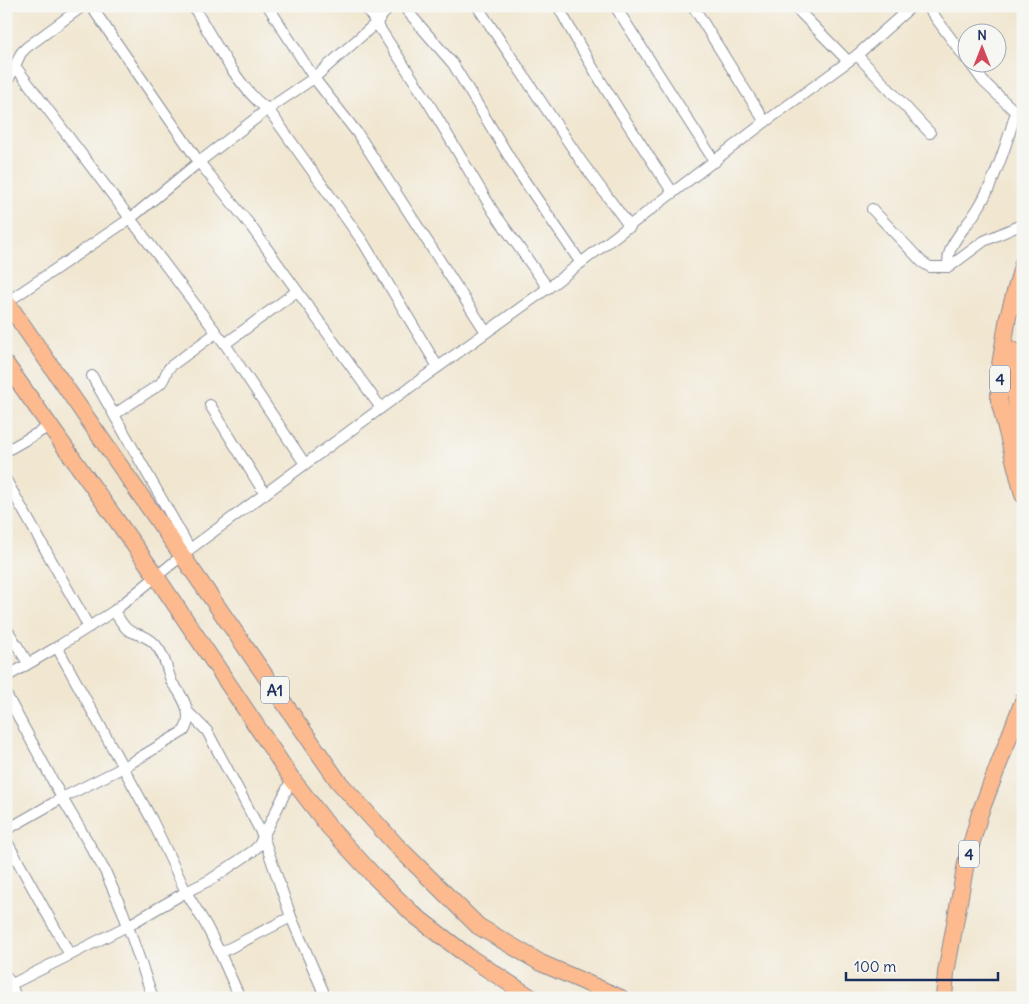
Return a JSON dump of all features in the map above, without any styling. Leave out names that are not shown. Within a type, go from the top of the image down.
[{"type":"main road","name":"4","points":[[1023,263],[1008,317],[1000,365],[1000,400],[1023,495]]},
{"type":"main road","points":[[1023,294],[1010,363],[1023,444]]},
{"type":"main road","name":"A1","points":[[7,301],[186,552],[338,781],[397,846],[478,926],[541,963],[621,998]]},
{"type":"main road","name":"A1","points":[[6,364],[156,576],[292,779],[330,827],[375,877],[413,914],[469,957],[532,998]]},
{"type":"main road","name":"4","points":[[944,998],[946,973],[966,863],[980,814],[1020,714],[1023,700]]},
{"type":"street","points":[[6,85],[21,53],[83,6]]},
{"type":"street","points":[[91,6],[199,162],[250,225],[381,408]]},
{"type":"street","points":[[193,6],[239,78],[260,104],[268,109],[363,242],[438,367]]},
{"type":"street","points":[[268,6],[314,78],[358,134],[486,332]]},
{"type":"street","points":[[365,6],[428,102],[493,211],[548,288]]},
{"type":"street","points":[[7,301],[131,218],[268,109],[314,78],[376,23],[390,6]]},
{"type":"street","points":[[403,6],[453,64],[517,170],[581,263]]},
{"type":"street","points":[[477,6],[581,161],[630,226]]},
{"type":"street","points":[[558,6],[614,101],[672,193]]},
{"type":"street","points":[[615,6],[715,162]]},
{"type":"street","points":[[693,6],[765,122]]},
{"type":"street","points":[[794,6],[852,58],[930,133]]},
{"type":"street","points":[[6,677],[114,611],[186,552],[548,288],[715,162],[765,122],[852,58],[912,6]]},
{"type":"street","points":[[927,6],[956,45]]},
{"type":"street","points":[[16,66],[225,344],[305,464]]},
{"type":"street","points":[[949,267],[948,262],[954,244],[980,204],[1019,115],[983,81],[976,72]]},
{"type":"street","points":[[872,209],[922,262],[930,267],[949,267],[984,241],[1023,224]]},
{"type":"street","points":[[225,344],[297,290]]},
{"type":"street","points":[[115,414],[164,381],[166,370],[170,366],[216,333]]},
{"type":"street","points":[[92,376],[115,414],[186,552]]},
{"type":"street","points":[[210,405],[265,494]]},
{"type":"street","points":[[6,451],[50,426]]},
{"type":"street","points":[[6,480],[89,627]]},
{"type":"street","points":[[6,830],[62,798],[124,767],[184,731],[189,721],[188,712],[178,690],[173,685],[157,645],[142,634],[128,630],[114,611]]},
{"type":"street","points":[[6,628],[28,663]]},
{"type":"street","points":[[57,647],[152,820],[186,892],[220,953],[240,998]]},
{"type":"street","points":[[6,694],[62,798],[105,871],[123,912],[153,998]]},
{"type":"street","points":[[188,712],[207,731],[263,836],[291,917],[323,991]]},
{"type":"street","points":[[16,998],[8,982],[70,955],[128,926],[210,880],[253,851],[259,845],[292,779]]},
{"type":"street","points":[[6,840],[70,955]]},
{"type":"street","points":[[220,953],[291,917]]}]
